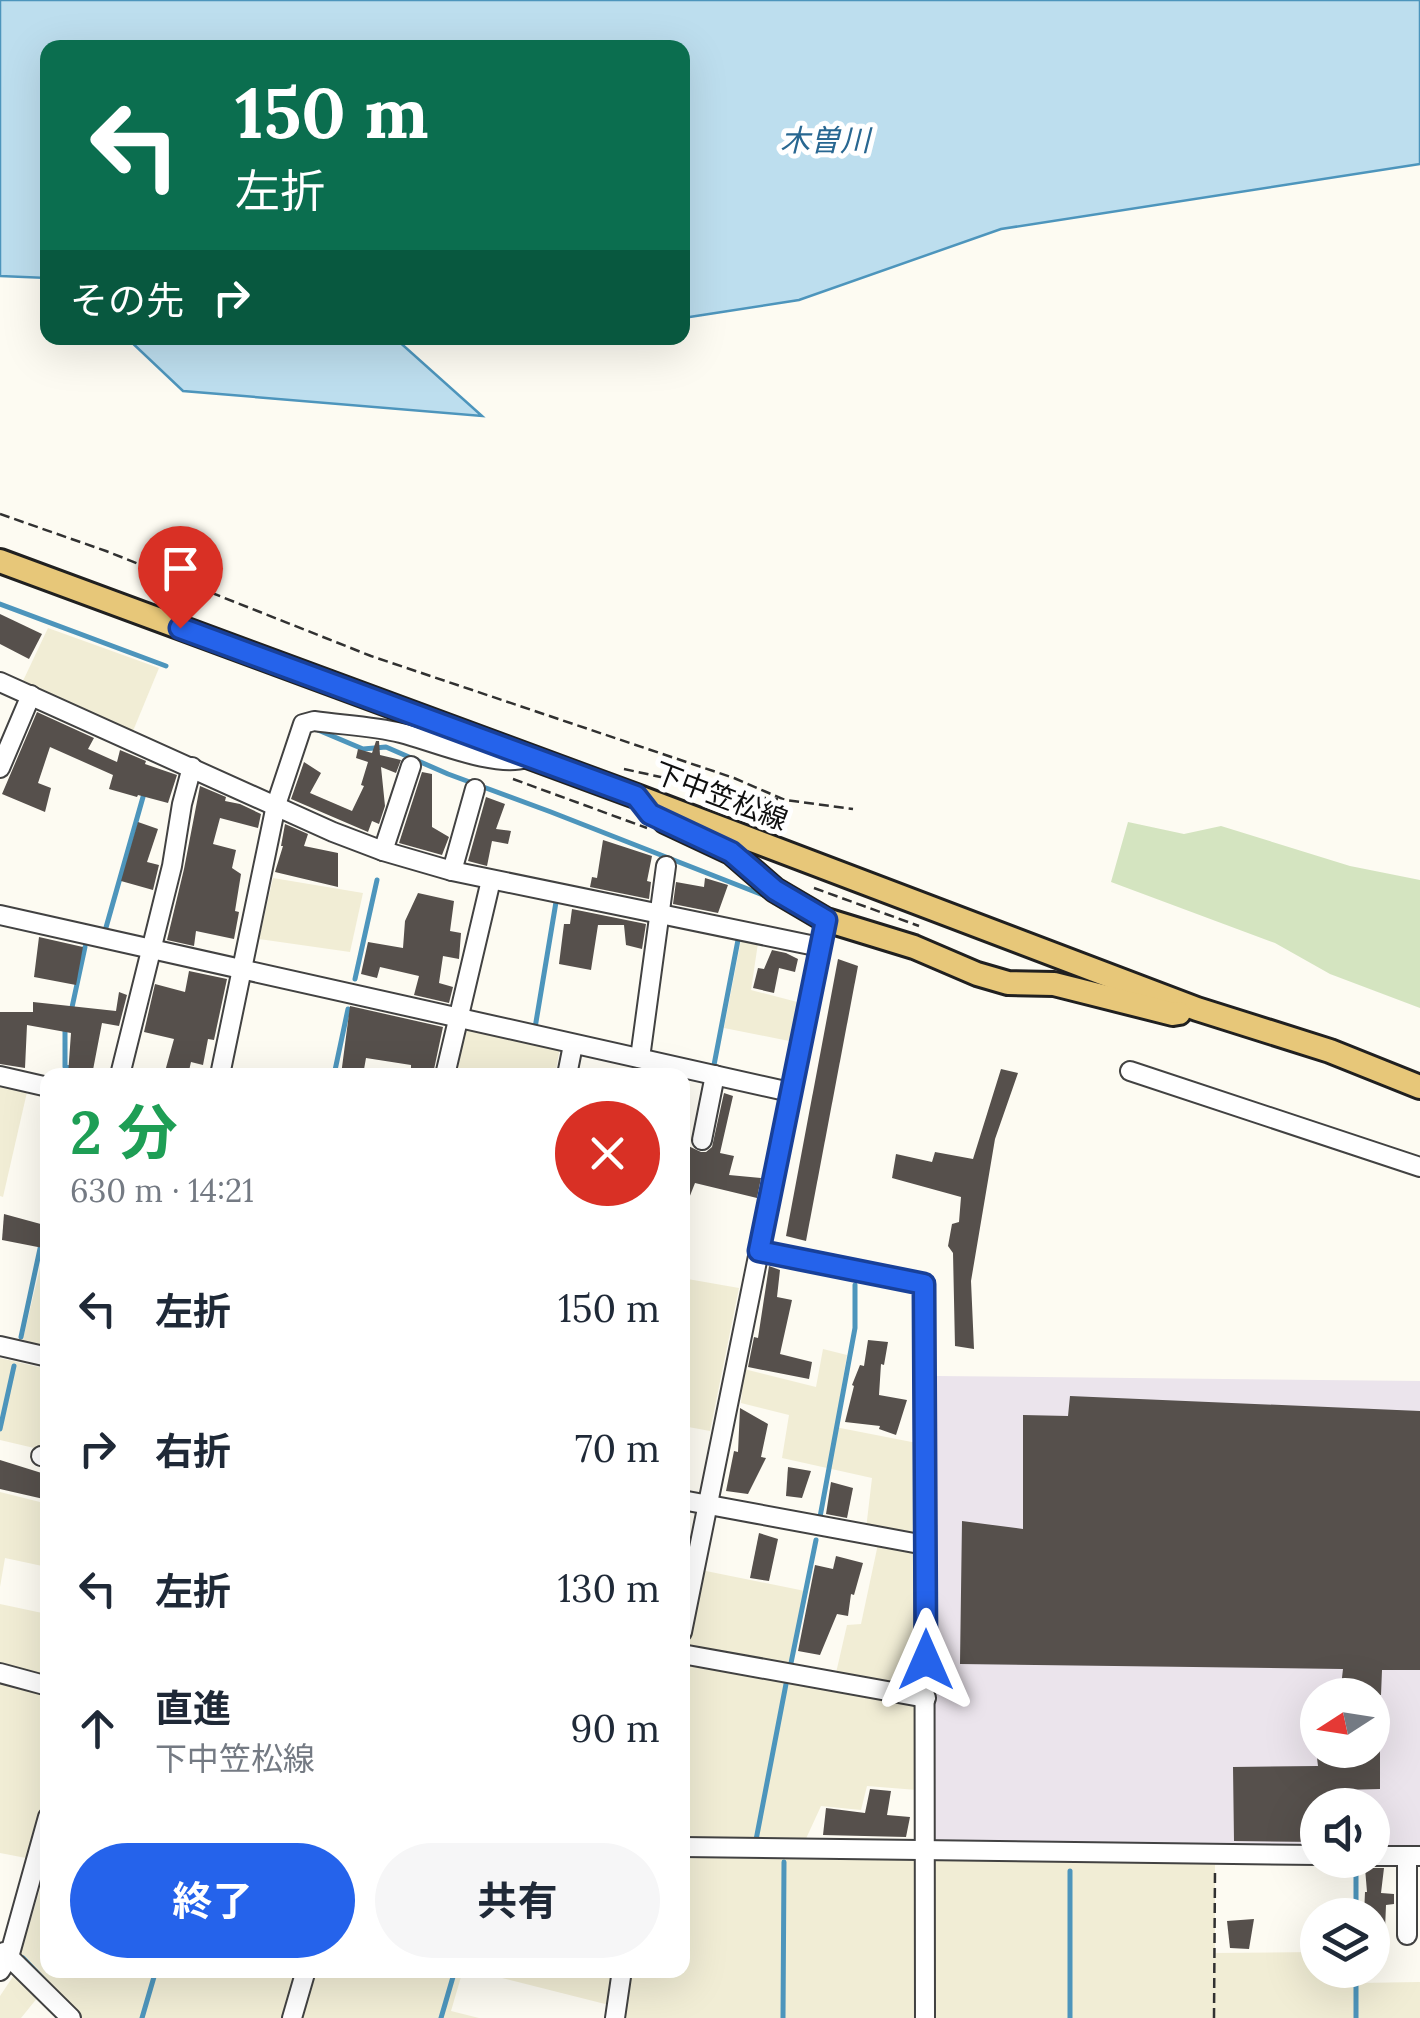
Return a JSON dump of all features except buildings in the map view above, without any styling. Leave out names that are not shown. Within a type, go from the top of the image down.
[{"type":"main road","name":"下中笠松線","points":[[0,561],[1198,1009],[1330,1051],[1420,1087]]},
{"type":"main road","points":[[636,796],[650,814],[731,852],[775,890],[826,920],[914,947],[1008,983],[1054,984],[1174,1014],[1198,1009]]},
{"type":"street","points":[[0,682],[383,851],[491,880],[820,947]]},
{"type":"street","points":[[0,768],[31,695]]},
{"type":"street","points":[[222,1068],[276,805],[303,724],[398,732],[514,762],[526,758]]},
{"type":"street","points":[[383,851],[411,766]]},
{"type":"street","points":[[122,1068],[172,866],[192,767]]},
{"type":"street","points":[[452,871],[475,789]]},
{"type":"street","points":[[640,1058],[666,866]]},
{"type":"street","points":[[447,1068],[491,880]]},
{"type":"street","points":[[0,915],[684,1068]]},
{"type":"street","points":[[690,1595],[826,920]]},
{"type":"street","points":[[569,1068],[574,1045]]},
{"type":"street","points":[[690,1069],[790,1092]]},
{"type":"street","points":[[1130,1071],[1420,1167]]},
{"type":"street","points":[[702,1140],[714,1075]]},
{"type":"street","points":[[0,1076],[40,1085]]},
{"type":"street","points":[[759,1251],[924,1284],[925,2018]]},
{"type":"street","points":[[0,1346],[40,1355]]},
{"type":"street","points":[[690,1502],[925,1545]]},
{"type":"street","points":[[690,1655],[926,1698]]},
{"type":"street","points":[[0,1673],[40,1684]]},
{"type":"street","points":[[40,1842],[3,1958],[71,2018]]},
{"type":"street","points":[[690,1848],[1300,1855]]},
{"type":"street","points":[[1408,1935],[1413,1856]]},
{"type":"street","points":[[292,2018],[304,1978]]},
{"type":"street","points":[[615,2018],[621,1978]]},
{"type":"path","points":[[0,514],[106,550],[371,656],[734,778],[785,800]]},
{"type":"path","points":[[609,766],[752,797],[853,808]]},
{"type":"path","points":[[513,778],[646,828]]},
{"type":"path","points":[[815,889],[922,928]]},
{"type":"path","points":[[1214,2018],[1215,1853]]},
{"type":"shaded area","points":[[48,628],[159,668],[133,731],[22,683]]},
{"type":"shaded area","points":[[273,878],[363,893],[350,952],[259,939]]},
{"type":"shaded area","points":[[741,940],[758,943],[751,990],[801,1003],[794,1042],[724,1028]]},
{"type":"shaded area","points":[[465,1026],[560,1048],[556,1068],[456,1068]]},
{"type":"shaded area","points":[[0,1085],[27,1092],[3,1197],[0,1196]]},
{"type":"shaded area","points":[[40,1268],[40,1351],[21,1347]]},
{"type":"shaded area","points":[[690,1279],[739,1288],[710,1431],[690,1427]]},
{"type":"shaded area","points":[[823,1349],[847,1355],[835,1427],[917,1443],[916,1536],[866,1529],[872,1478],[782,1458],[789,1415],[741,1403],[744,1369],[816,1387]]},
{"type":"shaded area","points":[[0,1358],[40,1367],[40,1449],[0,1440]]},
{"type":"shaded area","points":[[936,1376],[1420,1381],[1420,1849],[1390,1849],[1390,1788],[1300,1788],[1300,1849],[931,1845]]},
{"type":"shaded area","points":[[0,1492],[40,1502],[40,1566],[5,1558],[0,1587]]},
{"type":"shaded area","points":[[878,1544],[919,1554],[922,1691],[836,1673],[847,1625],[861,1624]]},
{"type":"shaded area","points":[[701,1570],[805,1591],[789,1666],[690,1648],[690,1617]]},
{"type":"shaded area","points":[[0,1604],[40,1613],[40,1675],[0,1663]]},
{"type":"shaded area","points":[[690,1657],[915,1703],[917,1790],[867,1786],[861,1810],[821,1806],[804,1843],[690,1840]]},
{"type":"shaded area","points":[[0,1679],[40,1690],[40,1861],[0,1853]]},
{"type":"shaded area","points":[[1215,1853],[1215,1953],[1300,1952],[1300,1988],[1390,1988],[1390,1982],[1420,1982],[1420,2018],[620,2018],[626,1978],[690,1978],[690,1856]]},
{"type":"shaded area","points":[[40,1889],[40,1978],[461,1978],[451,2011],[479,2018],[80,2018],[19,1958]]},
{"type":"shaded area","points":[[14,1975],[38,1997],[21,2018],[0,2018],[0,1996]]},
{"type":"shaded area","points":[[503,1978],[621,1978],[617,2007]]},
{"type":"green space","points":[[1128,822],[1184,834],[1221,826],[1350,866],[1420,880],[1420,1008],[1330,974],[1275,943],[1111,882]]},
{"type":"water","name":"木曽川","points":[[0,0],[1420,0],[1420,164],[1001,229],[799,300],[690,317],[690,40],[40,40],[40,278],[0,276]]},
{"type":"water","points":[[134,345],[403,345],[482,416],[183,391]]},
{"type":"waterway","points":[[0,604],[166,666]]},
{"type":"waterway","points":[[318,730],[363,749],[386,747],[768,897]]},
{"type":"waterway","points":[[102,930],[105,931],[145,790]]},
{"type":"waterway","points":[[355,979],[377,880]]},
{"type":"waterway","points":[[540,1029],[535,1028],[556,902]]},
{"type":"waterway","points":[[714,1065],[738,940]]},
{"type":"waterway","points":[[71,1012],[85,947]]},
{"type":"waterway","points":[[335,1068],[348,1009]]},
{"type":"waterway","points":[[65,1025],[65,1067],[73,1068]]},
{"type":"waterway","points":[[21,1337],[40,1249]]},
{"type":"waterway","points":[[820,1517],[855,1328],[855,1285]]},
{"type":"waterway","points":[[0,1429],[14,1366]]},
{"type":"waterway","points":[[791,1663],[816,1540]]},
{"type":"waterway","points":[[758,1840],[786,1684]]},
{"type":"waterway","points":[[783,2018],[784,1862]]},
{"type":"waterway","points":[[1070,1871],[1070,2018]]},
{"type":"waterway","points":[[1356,1878],[1356,1898]]},
{"type":"waterway","points":[[23,1958],[40,1976]]},
{"type":"waterway","points":[[42,1978],[45,1981]]},
{"type":"waterway","points":[[142,2018],[154,1978]]},
{"type":"waterway","points":[[441,2018],[453,1978]]},
{"type":"waterway","points":[[1356,1988],[1356,2018]]},
{"type":"route","points":[[180,628],[636,796],[650,814],[731,852],[775,890],[826,920],[759,1251],[924,1284],[926,1660]]}]
